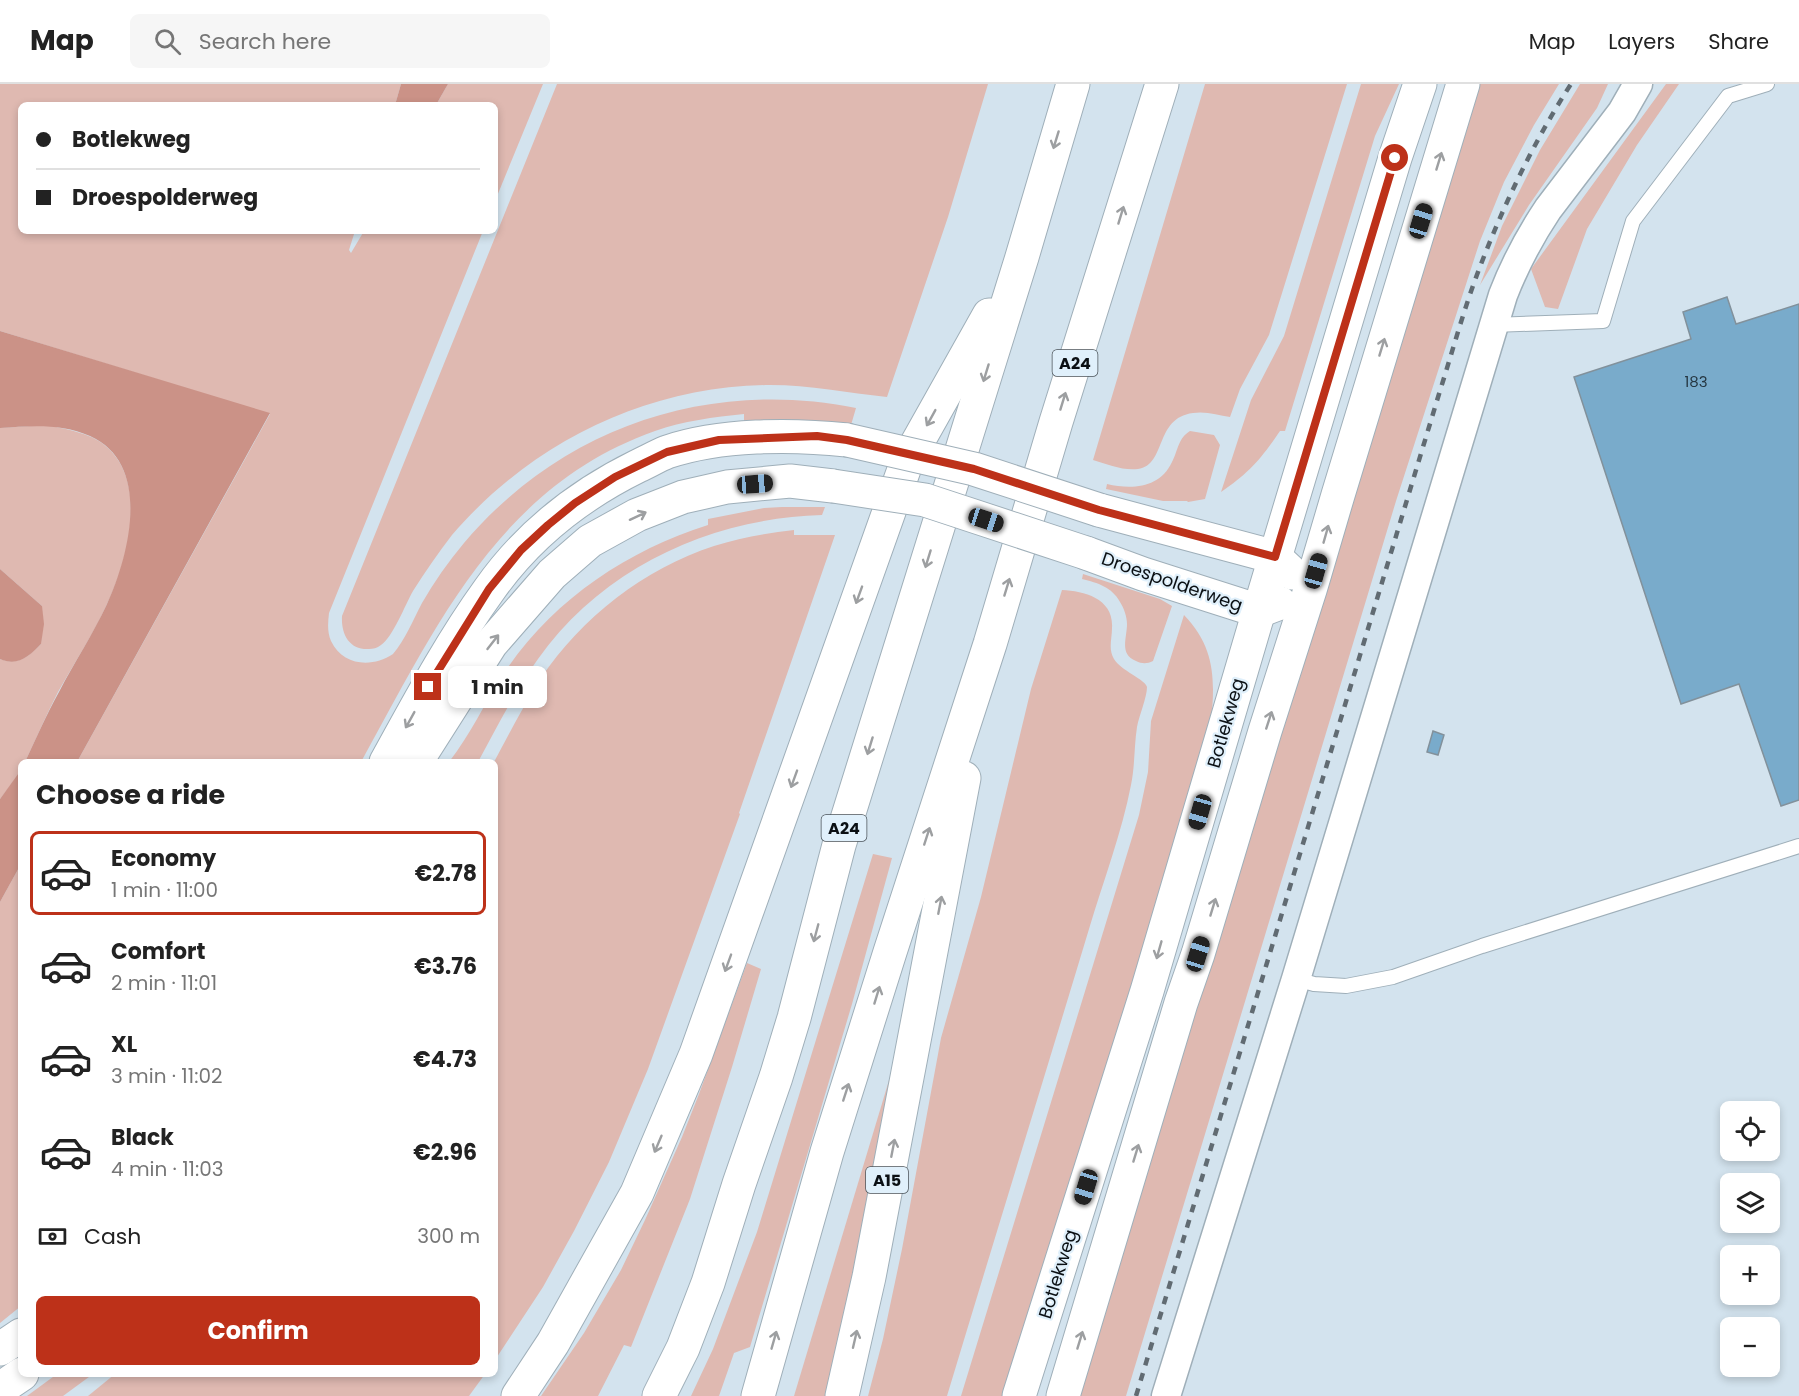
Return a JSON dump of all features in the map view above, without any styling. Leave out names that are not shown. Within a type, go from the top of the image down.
[{"type":"main road","name":"A24","points":[[659,1396],[682,1348],[708,1283],[779,1067],[839,845],[1022,257],[1073,84]]},
{"type":"main road","name":"A24","points":[[758,1396],[827,1152],[990,644],[1056,422],[1162,84]]},
{"type":"main road","name":"Botlekweg","points":[[1018,1396],[1144,1002],[1275,557],[1395,158],[1420,84]]},
{"type":"main road","points":[[1063,1396],[1463,84]]},
{"type":"main road","name":"A24","points":[[518,1396],[553,1343],[637,1193],[696,1054],[907,461],[1022,257]]},
{"type":"main road","points":[[388,759],[438,669],[489,589],[521,550],[575,503],[615,477],[667,452],[719,440],[817,436],[847,440],[974,469],[1099,510],[1275,557],[1310,590]]},
{"type":"main road","name":"Droespolderweg","points":[[418,759],[491,644],[552,573],[590,541],[637,515],[683,497],[727,487],[790,482],[925,500],[1259,611],[1310,590]]},
{"type":"main road","name":"A15","points":[[842,1396],[871,1266],[990,644]]},
{"type":"main road","points":[[0,1349],[18,1337]]},
{"type":"main road","points":[[0,1389],[18,1377]]},
{"type":"street","points":[[1166,1396],[1296,979],[1493,325],[1514,268],[1537,225],[1622,112],[1638,84]]},
{"type":"lane","points":[[1493,325],[1603,321],[1633,221],[1728,96],[1767,84]]},
{"type":"lane","points":[[1296,979],[1314,984],[1346,986],[1393,977],[1482,946],[1799,846]]},
{"type":"shaded area","points":[[0,84],[401,84],[396,102],[18,102],[18,234],[354,234],[349,250],[351,253],[362,234],[482,234],[329,613],[328,631],[336,649],[350,660],[367,663],[393,654],[431,587],[447,565],[464,543],[503,503],[545,469],[592,442],[641,421],[693,407],[746,400],[801,400],[856,408],[851,425],[744,423],[744,414],[688,422],[655,431],[601,456],[554,487],[513,525],[477,567],[445,613],[416,661],[363,759],[79,759],[270,414],[0,331]]},
{"type":"shaded area","points":[[401,84],[448,84],[438,102],[396,102]]},
{"type":"shaded area","points":[[448,84],[543,84],[498,194],[498,102],[438,102]]},
{"type":"shaded area","points":[[557,84],[988,84],[948,217],[887,397],[785,385],[724,388],[680,396],[636,408],[595,426],[555,447],[518,472],[484,502],[452,535],[437,556],[413,591],[385,641],[374,649],[362,649],[348,640],[343,629],[342,616]]},
{"type":"shaded area","points":[[1205,84],[1347,84],[1269,335],[1240,389],[1230,417],[1203,412],[1181,417],[1172,423],[1158,451],[1147,466],[1138,469],[1121,468],[1093,460]]},
{"type":"shaded area","points":[[1361,84],[1399,84],[1375,136],[1285,431],[1280,431],[1254,465],[1221,492],[1251,400],[1284,336]]},
{"type":"shaded area","points":[[1480,84],[1559,84],[1504,182],[1480,241],[1396,501],[1126,1396],[1075,1396],[1464,128]]},
{"type":"shaded area","points":[[1580,84],[1608,84],[1597,108],[1529,205],[1480,285],[1502,226],[1540,150]]},
{"type":"shaded area","points":[[1666,84],[1679,84],[1637,145],[1587,229],[1558,309],[1545,307],[1531,269]]},
{"type":"shaded area","points":[[0,331],[270,413],[79,759],[26,759],[54,701],[102,615],[115,584],[128,537],[129,489],[122,467],[110,449],[90,436],[57,427],[0,428]]},
{"type":"shaded area","points":[[47,425],[96,439],[109,449],[121,465],[128,483],[131,504],[127,547],[107,604],[58,692],[26,759],[18,759],[18,776],[0,799],[0,659],[12,661],[23,659],[41,644],[42,606],[0,569],[0,428]]},
{"type":"shaded area","points":[[1190,431],[1214,435],[1220,445],[1205,499],[1188,502],[1163,501],[1106,489],[1107,484],[1135,487],[1153,482],[1167,471],[1183,437]]},
{"type":"shaded area","points":[[825,507],[822,515],[781,518],[740,526],[701,538],[663,554],[627,574],[594,598],[564,627],[538,659],[514,696],[480,759],[451,759],[504,673],[523,647],[568,601],[620,564],[648,549],[708,525],[708,519],[764,508]]},
{"type":"shaded area","points":[[794,530],[794,535],[835,535],[740,814],[648,1069],[609,1162],[574,1231],[543,1287],[498,1355],[498,759],[496,759],[541,678],[575,635],[595,615],[639,582],[688,556],[714,546],[764,534]]},
{"type":"shaded area","points":[[0,569],[42,606],[44,624],[41,644],[28,656],[12,662],[0,659]]},
{"type":"shaded area","points":[[1083,574],[1160,599],[1172,606],[1153,661],[1140,663],[1127,654],[1125,645],[1127,621],[1121,604],[1109,589],[1082,579]]},
{"type":"shaded area","points":[[1062,590],[1080,592],[1103,603],[1111,618],[1111,648],[1114,659],[1147,687],[1137,727],[1127,803],[947,1396],[868,1396],[902,1249],[941,1038],[981,897],[1031,689]]},
{"type":"shaded area","points":[[1184,615],[1195,627],[1208,653],[1213,679],[1211,723],[1011,1396],[961,1396],[1139,815],[1148,772],[1151,721]]},
{"type":"shaded area","points":[[18,774],[18,869],[0,902],[0,799]]},
{"type":"shaded area","points":[[873,854],[892,858],[852,1004],[750,1347],[734,1353],[719,1396],[691,1396],[713,1349],[757,1232]]},
{"type":"shaded area","points":[[18,869],[18,1308],[0,1323],[0,902]]},
{"type":"shaded area","points":[[747,963],[761,969],[732,1067],[690,1199],[631,1347],[624,1345],[598,1396],[541,1396],[584,1333],[621,1270],[645,1220],[682,1137]]},
{"type":"shaded area","points":[[899,1047],[828,1396],[794,1396]]},
{"type":"shaded area","points":[[53,1377],[89,1377],[63,1396],[27,1396]]},
{"type":"shaded area","points":[[111,1377],[483,1377],[469,1396],[88,1396]]},
{"type":"building","points":[[1727,297],[1736,324],[1799,304],[1799,800],[1781,806],[1739,684],[1681,704],[1574,377],[1691,339],[1683,312]]},
{"type":"building","points":[[1433,731],[1444,735],[1438,755],[1427,752]]},
{"type":"railway","points":[[1136,1396],[1467,302],[1508,199],[1544,129],[1571,84]]},
{"type":"route","points":[[428,687],[489,589],[521,550],[548,525],[575,503],[615,477],[667,452],[719,440],[817,436],[847,440],[974,469],[1099,510],[1275,557],[1395,158]]}]
